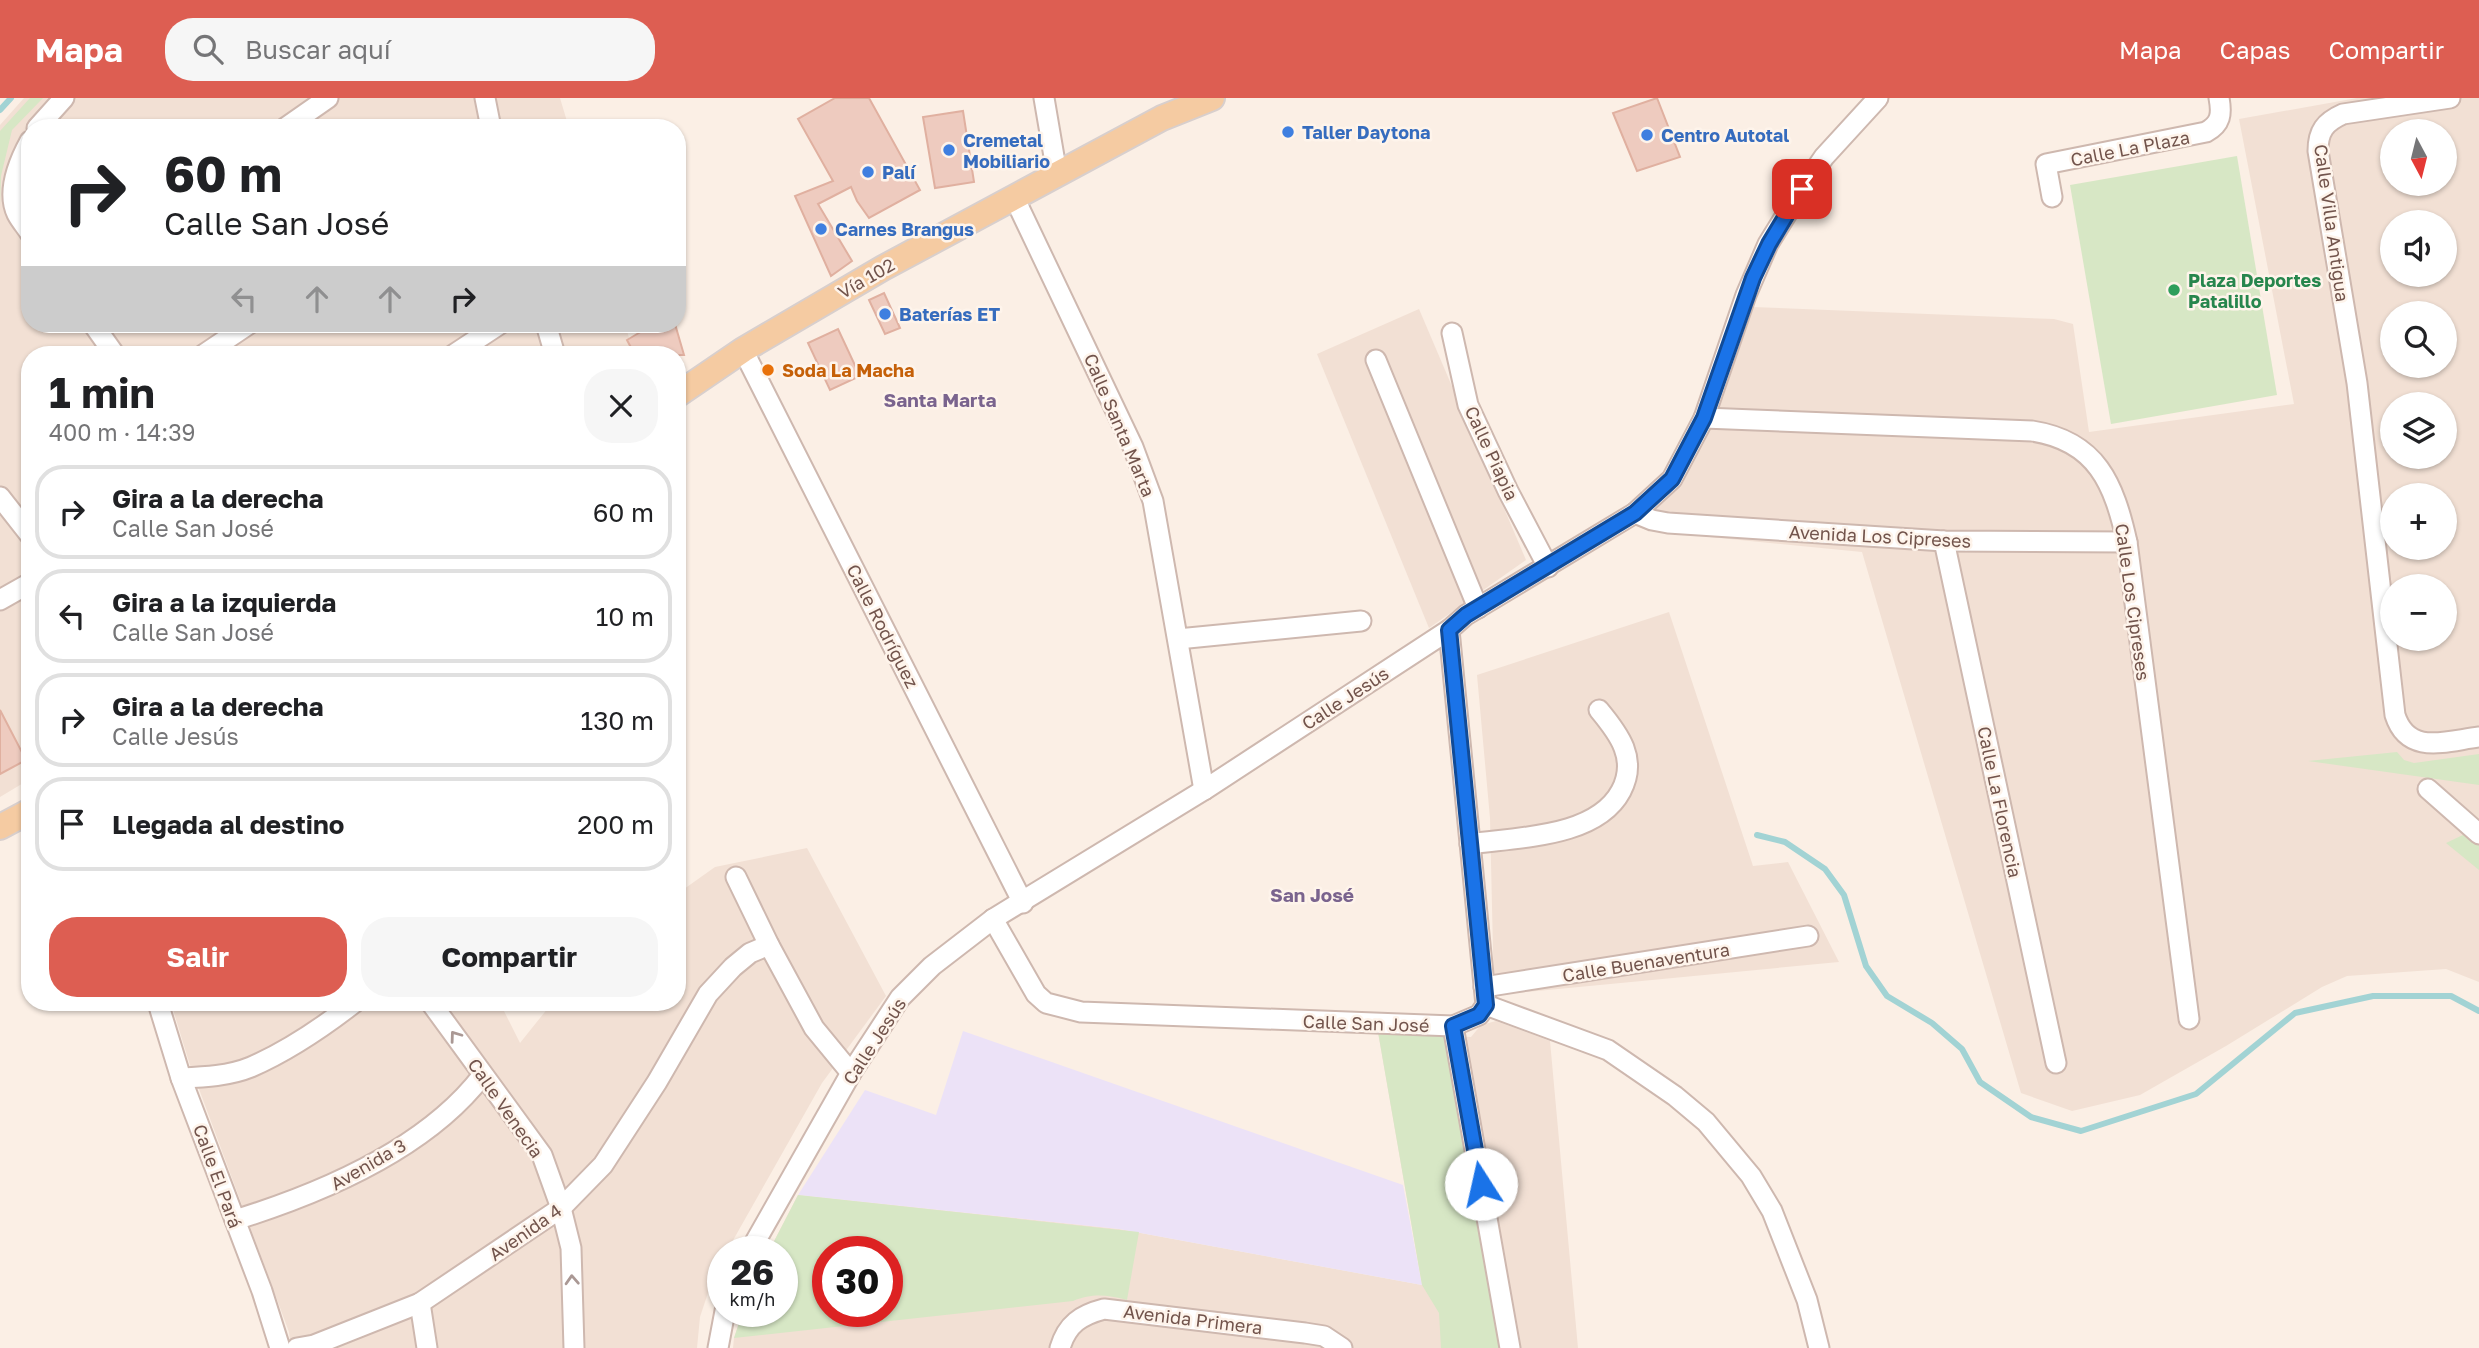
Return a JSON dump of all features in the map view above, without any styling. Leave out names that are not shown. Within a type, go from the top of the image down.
[{"type":"main road","name":"Vía 102","points":[[686,389],[743,350],[883,268],[1161,118],[1212,98]]},
{"type":"main road","points":[[0,827],[21,816]]},
{"type":"street","points":[[45,119],[64,98]]},
{"type":"street","points":[[298,119],[328,98]]},
{"type":"street","points":[[485,98],[489,119]]},
{"type":"street","points":[[1044,98],[1057,174]]},
{"type":"street","name":"Calle Jesús","points":[[759,1236],[851,1073],[900,998],[932,966],[993,919],[1204,790],[1449,630],[1478,608],[1635,513],[1672,479],[1704,418],[1746,295],[1769,244],[1824,158],[1878,98]]},
{"type":"street","name":"Calle La Plaza","points":[[2052,197],[2046,164],[2206,132],[2214,128],[2220,120],[2219,98]]},
{"type":"street","name":"Calle Villa Antigua","points":[[2450,98],[2382,103],[2343,114],[2323,126],[2318,137],[2318,151],[2357,383],[2395,715],[2399,728],[2406,736],[2416,741],[2429,743],[2479,737]]},
{"type":"street","points":[[21,158],[14,191],[15,212],[21,220]]},
{"type":"street","name":"Calle Santa Marta","points":[[1014,197],[1133,447],[1153,501],[1204,790]]},
{"type":"street","name":"Calle Piapia","points":[[1451,332],[1468,405],[1508,491],[1548,567]]},
{"type":"street","points":[[216,346],[236,333]]},
{"type":"street","points":[[467,346],[486,333]]},
{"type":"street","name":"Calle Rodríguez","points":[[743,350],[1023,903]]},
{"type":"street","points":[[1376,360],[1478,608]]},
{"type":"street","name":"Calle Los Cipreses","points":[[1704,418],[2054,434],[2072,443],[2105,475],[2118,502],[2127,542],[2189,1019]]},
{"type":"street","points":[[0,497],[21,524]]},
{"type":"street","name":"Avenida Los Cipreses","points":[[1635,513],[1668,523],[1944,541],[2127,542]]},
{"type":"street","name":"Calle La Florencia","points":[[1944,541],[2056,1063]]},
{"type":"street","points":[[0,600],[21,588]]},
{"type":"street","points":[[1178,639],[1361,621]]},
{"type":"street","points":[[1449,630],[1485,996],[1608,1050],[1675,1096],[1706,1122],[1751,1176],[1772,1211],[1807,1300],[1819,1348]]},
{"type":"street","points":[[1470,844],[1559,831],[1583,824],[1603,813],[1618,796],[1626,780],[1629,765],[1626,748],[1599,710]]},
{"type":"street","points":[[2428,789],[2479,834]]},
{"type":"street","points":[[736,877],[814,1028],[851,1073]]},
{"type":"street","name":"Calle San José","points":[[993,919],[1036,994],[1046,1003],[1081,1012],[1453,1026],[1479,1015],[1485,996]]},
{"type":"street","name":"Calle Buenaventura","points":[[1485,996],[1808,936]]},
{"type":"street","name":"Avenida 4","points":[[297,1348],[326,1341],[420,1303],[561,1208],[603,1165],[657,1082],[708,994],[733,967],[751,953],[769,945]]},
{"type":"street","name":"Calle El Pará","points":[[160,1011],[181,1078],[262,1290],[280,1348]]},
{"type":"street","points":[[181,1078],[216,1076],[250,1067],[292,1044],[342,1011]]},
{"type":"street","name":"Calle Venecia","points":[[437,1011],[542,1155],[561,1208],[571,1248],[574,1348]]},
{"type":"street","points":[[1453,1026],[1510,1348]]},
{"type":"street","name":"Avenida 3","points":[[235,1220],[328,1188],[365,1168],[449,1111],[467,1096],[482,1076]]},
{"type":"street","points":[[420,1303],[426,1348]]},
{"type":"street","name":"Avenida Primera","points":[[1060,1348],[1063,1337],[1073,1323],[1084,1314],[1104,1309],[1305,1332],[1324,1336],[1342,1348]]},
{"type":"street","points":[[718,1348],[722,1327]]},
{"type":"shaded area","points":[[24,98],[560,98],[566,119],[21,119],[21,333],[628,333],[631,346],[21,346],[21,784],[0,797],[0,125]]},
{"type":"shaded area","points":[[2357,98],[2479,98],[2479,982],[2446,969],[2347,976],[2322,987],[2140,1095],[2072,1111],[2021,1093],[1862,552],[1649,531],[1637,526],[1681,486],[1723,398],[1752,307],[2054,319],[2073,324],[2089,432],[2294,404],[2239,119]]},
{"type":"shaded area","points":[[1419,309],[1526,560],[1429,628],[1317,354]]},
{"type":"shaded area","points":[[1669,612],[1753,866],[1788,862],[1839,962],[1494,995],[1490,818],[1477,675]]},
{"type":"shaded area","points":[[807,848],[886,996],[822,1083],[735,1236],[707,1236],[707,1296],[700,1317],[697,1348],[291,1348],[289,1332],[189,1062],[173,1011],[504,1011],[520,1043],[546,1011],[686,1011],[686,888],[715,867]]},
{"type":"shaded area","points":[[1496,1021],[1550,1041],[1578,1348],[733,1348],[738,1327],[798,1327],[798,1236],[777,1236],[798,1195],[1119,1229],[1422,1285],[1378,1032],[1471,1037],[1481,1025]]},
{"type":"shaded area","points":[[963,1031],[1403,1185],[1422,1285],[1119,1229],[798,1195],[865,1090],[936,1115]]},
{"type":"green space","points":[[30,98],[43,98],[12,130],[1,176],[0,206],[0,131]]},
{"type":"green space","name":"Plaza Deportes Patalillo","points":[[2237,156],[2277,395],[2111,424],[2070,185]]},
{"type":"green space","points":[[2397,752],[2404,760],[2414,763],[2479,754],[2479,785],[2308,761]]},
{"type":"green space","points":[[2465,834],[2479,845],[2479,870],[2446,843]]},
{"type":"green space","points":[[1378,1032],[1444,1036],[1448,1044],[1500,1348],[1441,1348],[1439,1313],[1422,1285]]},
{"type":"green space","points":[[798,1195],[1139,1232],[1127,1300],[1094,1296],[1073,1301],[903,1320],[903,1236],[812,1236],[812,1327],[835,1327],[734,1338],[738,1327],[798,1327],[798,1236],[777,1236]]},
{"type":"building","name":"Palí","points":[[835,98],[869,98],[920,190],[869,218],[851,187],[818,204],[852,261],[831,276],[795,196],[833,181],[798,119]]},
{"type":"building","name":"Centro Autotal","points":[[1657,98],[1680,157],[1637,171],[1613,113]]},
{"type":"building","name":"Cremetal Mobiliario","points":[[963,111],[974,182],[935,188],[923,117]]},
{"type":"building","name":"Baterías ET","points":[[884,293],[900,328],[885,334],[869,300]]},
{"type":"building","points":[[838,329],[860,376],[830,390],[808,343]]},
{"type":"building","points":[[639,333],[678,333],[681,346],[630,346],[627,340]]},
{"type":"building","points":[[0,710],[21,750],[21,763],[0,774]]},
{"type":"waterway","points":[[0,110],[11,98]]},
{"type":"waterway","points":[[1757,835],[1785,842],[1825,869],[1844,895],[1866,966],[1887,996],[1932,1023],[1962,1049],[1980,1082],[2031,1117],[2081,1131],[2196,1094],[2295,1013],[2373,996],[2451,996],[2479,1011]]},
{"type":"place","name":"Taller Daytona","points":[[1288,132]]},
{"type":"place","name":"Centro Autotal","points":[[1647,135]]},
{"type":"place","name":"Cremetal Mobiliario","points":[[949,150]]},
{"type":"place","name":"Palí","points":[[868,172]]},
{"type":"place","name":"Carnes Brangus","points":[[821,229]]},
{"type":"place","name":"Plaza Deportes Patalillo","points":[[2174,290]]},
{"type":"place","name":"Baterías ET","points":[[885,314]]},
{"type":"place","name":"Soda La Macha","points":[[768,370]]},
{"type":"district","name":"Santa Marta","points":[[940,399]]},
{"type":"district","name":"San José","points":[[1312,894]]},
{"type":"route","points":[[1481,1184],[1453,1026],[1479,1015],[1486,1005],[1449,630],[1466,615],[1635,513],[1672,479],[1704,418],[1753,278],[1769,244],[1802,189]]}]
